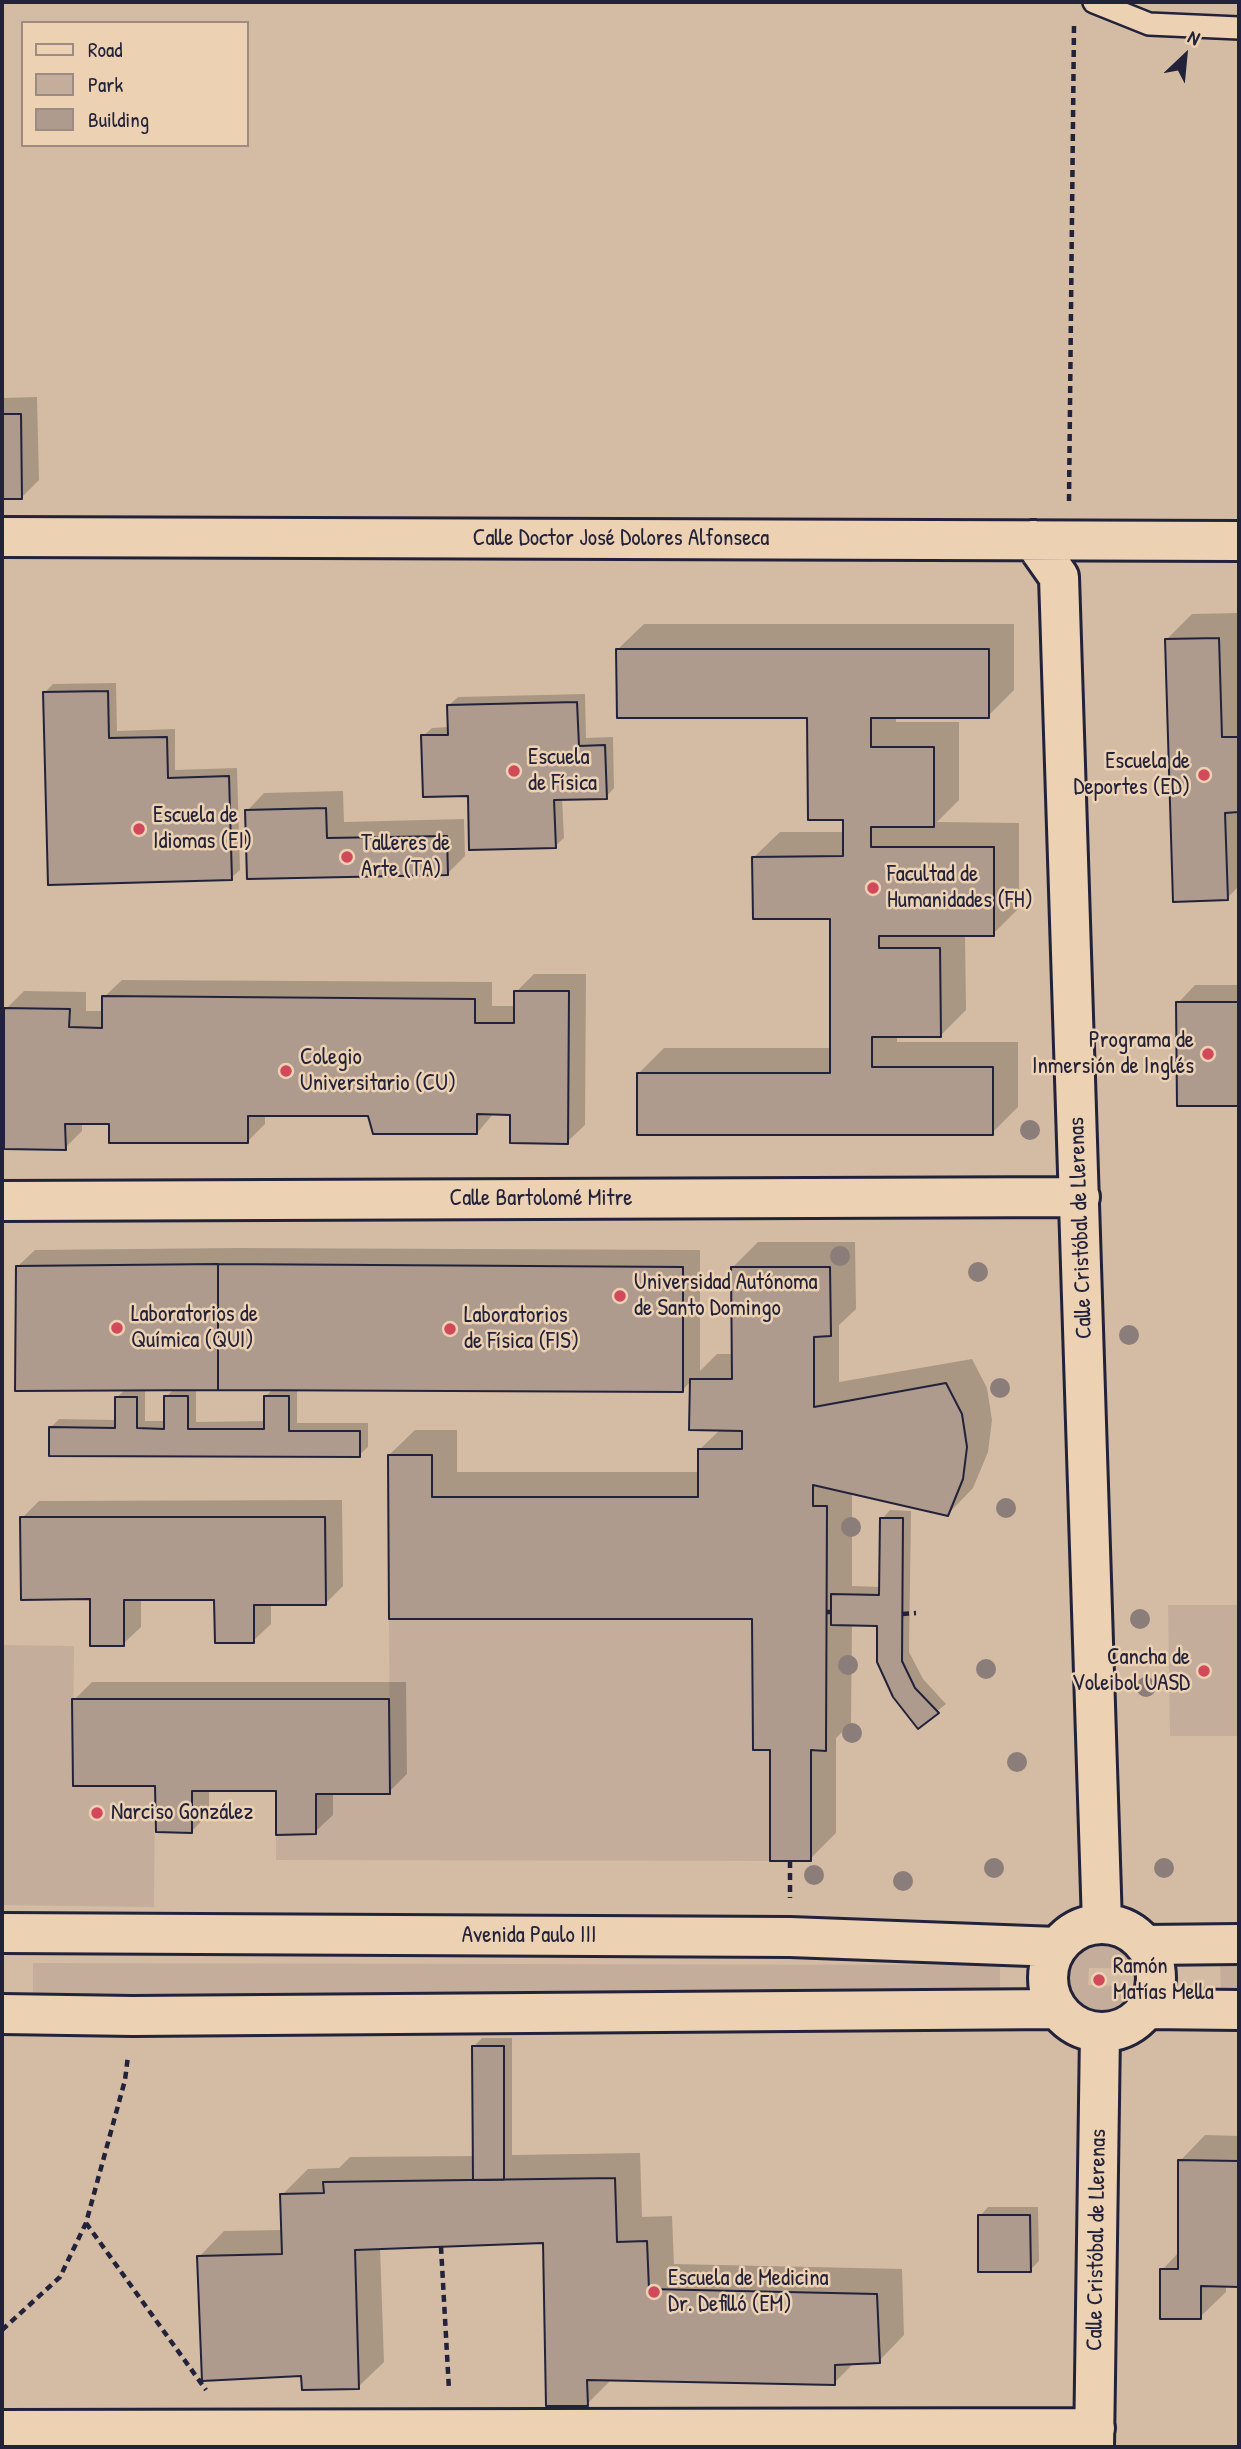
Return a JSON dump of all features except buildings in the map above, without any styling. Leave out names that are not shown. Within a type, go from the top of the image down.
[{"type":"street","name":"Calle Doctor José Dolores Alfonseca","points":[[2,537],[1239,541]]},
{"type":"street","name":"Calle Cristóbal de Llerenas","points":[[1051,540],[1059,576],[1102,1924]]},
{"type":"street","name":"Calle Bartolomé Mitre","points":[[2,1201],[1080,1197]]},
{"type":"street","points":[[1102,1924],[1133,1934],[1145,1945],[1153,1961],[1156,1977],[1153,1994],[1146,2009],[1134,2022],[1118,2030],[1100,2033],[1083,2029],[1069,2021],[1057,2009],[1047,1978],[1050,1962],[1057,1947],[1066,1937],[1089,1925],[1102,1924]]},
{"type":"street","name":"Avenida Paulo III","points":[[2,1933],[790,1937],[1057,1947]]},
{"type":"street","points":[[1145,1945],[1239,1944]]},
{"type":"street","points":[[2,2014],[133,2016],[1057,2009]]},
{"type":"street","points":[[1146,2009],[1239,2010]]},
{"type":"street","name":"Calle Cristóbal de Llerenas","points":[[1094,2438],[1100,2033]]},
{"type":"street","points":[[2,2430],[452,2429],[1094,2438]]},
{"type":"lane","points":[[1094,2],[1149,23],[1239,28]]},
{"type":"path","points":[[1051,540],[1074,16]]},
{"type":"path","points":[[902,1614],[916,1614]]},
{"type":"path","points":[[2,2330],[60,2277],[86,2223],[125,2080],[133,2016]]},
{"type":"path","points":[[86,2223],[233,2429]]},
{"type":"path","points":[[441,2247],[452,2429]]},
{"type":"shaded area","name":"Universidad Autónoma de Santo Domingo","points":[[2,2],[1239,2],[1239,2447],[2,2447]]},
{"type":"green space","name":"Cancha de Voleibol UASD","points":[[1168,1605],[1239,1605],[1239,1736],[1170,1736]]},
{"type":"green space","points":[[389,1619],[752,1619],[753,1750],[770,1750],[770,1861],[276,1860],[276,1835],[316,1834],[316,1794],[390,1793]]},
{"type":"green space","points":[[2,1645],[74,1646],[73,1785],[155,1786],[154,1907],[2,1905]]},
{"type":"green space","points":[[1120,1929],[1136,1939],[1148,1952],[1154,1969],[1089,1968],[1088,1985],[1155,1987],[1149,2004],[1137,2018],[1122,2028],[1104,2031],[1088,2029],[1073,2022],[1061,2011],[1051,1980],[1053,1964],[1071,1937],[1085,1930]]},
{"type":"green space","points":[[33,1963],[1000,1965],[1000,1999],[33,1997]]},
{"type":"green space","points":[[1220,1963],[1239,1963],[1239,1994],[1221,1994]]},
{"type":"place","name":"Escuela de Física","points":[[514,771]]},
{"type":"place","name":"Escuela de Deportes (ED)","points":[[1204,775]]},
{"type":"place","name":"Escuela de Idiomas (EI)","points":[[139,829]]},
{"type":"place","name":"Talleres de Arte (TA)","points":[[347,857]]},
{"type":"place","name":"Facultad de Humanidades (FH)","points":[[873,888]]},
{"type":"place","name":"Programa de Inmersión de Inglés","points":[[1208,1054]]},
{"type":"place","name":"Colegio Universitario (CU)","points":[[286,1071]]},
{"type":"place","name":"Universidad Autónoma de Santo Domingo","points":[[620,1296]]},
{"type":"place","name":"Laboratorios de Química (QUI)","points":[[117,1328]]},
{"type":"place","name":"Laboratorios de Física (FIS)","points":[[450,1329]]},
{"type":"place","name":"Cancha de Voleibol UASD","points":[[1204,1671]]},
{"type":"place","name":"Narciso González","points":[[97,1813]]},
{"type":"place","name":"Ramón Matías Mella","points":[[1099,1980]]},
{"type":"place","name":"Escuela de Medicina Dr. Defilló (EM)","points":[[654,2292]]}]
